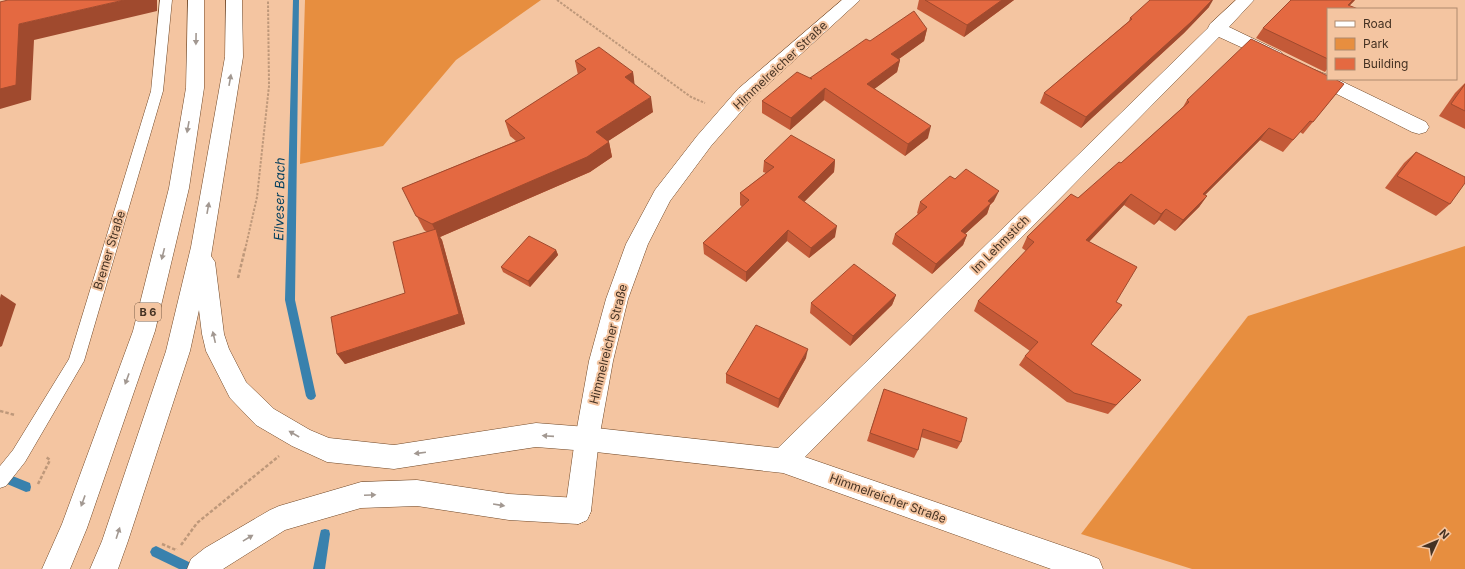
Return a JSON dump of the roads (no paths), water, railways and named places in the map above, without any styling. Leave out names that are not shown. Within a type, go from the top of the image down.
[{"type":"main road","name":"B 6","points":[[56,569],[74,528],[144,331],[179,188],[195,88],[196,0]]},
{"type":"main road","points":[[104,569],[115,541],[178,351],[202,247],[234,57],[234,0]]},
{"type":"main road","name":"Himmelreicher Straße","points":[[208,563],[279,519],[361,495],[417,493],[509,507],[578,511],[587,439],[601,361],[615,307],[637,244],[662,196],[704,141],[745,94],[852,0]]},
{"type":"main road","name":"Im Lehmstich","points":[[783,461],[1216,28],[1246,0]]},
{"type":"main road","points":[[1216,28],[1419,127]]},
{"type":"main road","points":[[202,247],[213,334],[221,358],[238,390],[265,417],[301,438],[327,450],[394,457],[536,435],[587,439]]},
{"type":"main road","name":"Himmelreicher Straße","points":[[587,439],[783,461],[1089,569]]},
{"type":"lane","name":"Bremer Straße","points":[[0,480],[19,456],[76,361],[157,91],[166,0]]},
{"type":"waterway","name":"Eilveser Bach","points":[[296,0],[290,300],[311,396]]},
{"type":"waterway","points":[[0,476],[26,487]]},
{"type":"waterway","name":"Eilveser Bach","points":[[319,569],[325,534]]},
{"type":"waterway","points":[[156,552],[191,569]]}]
